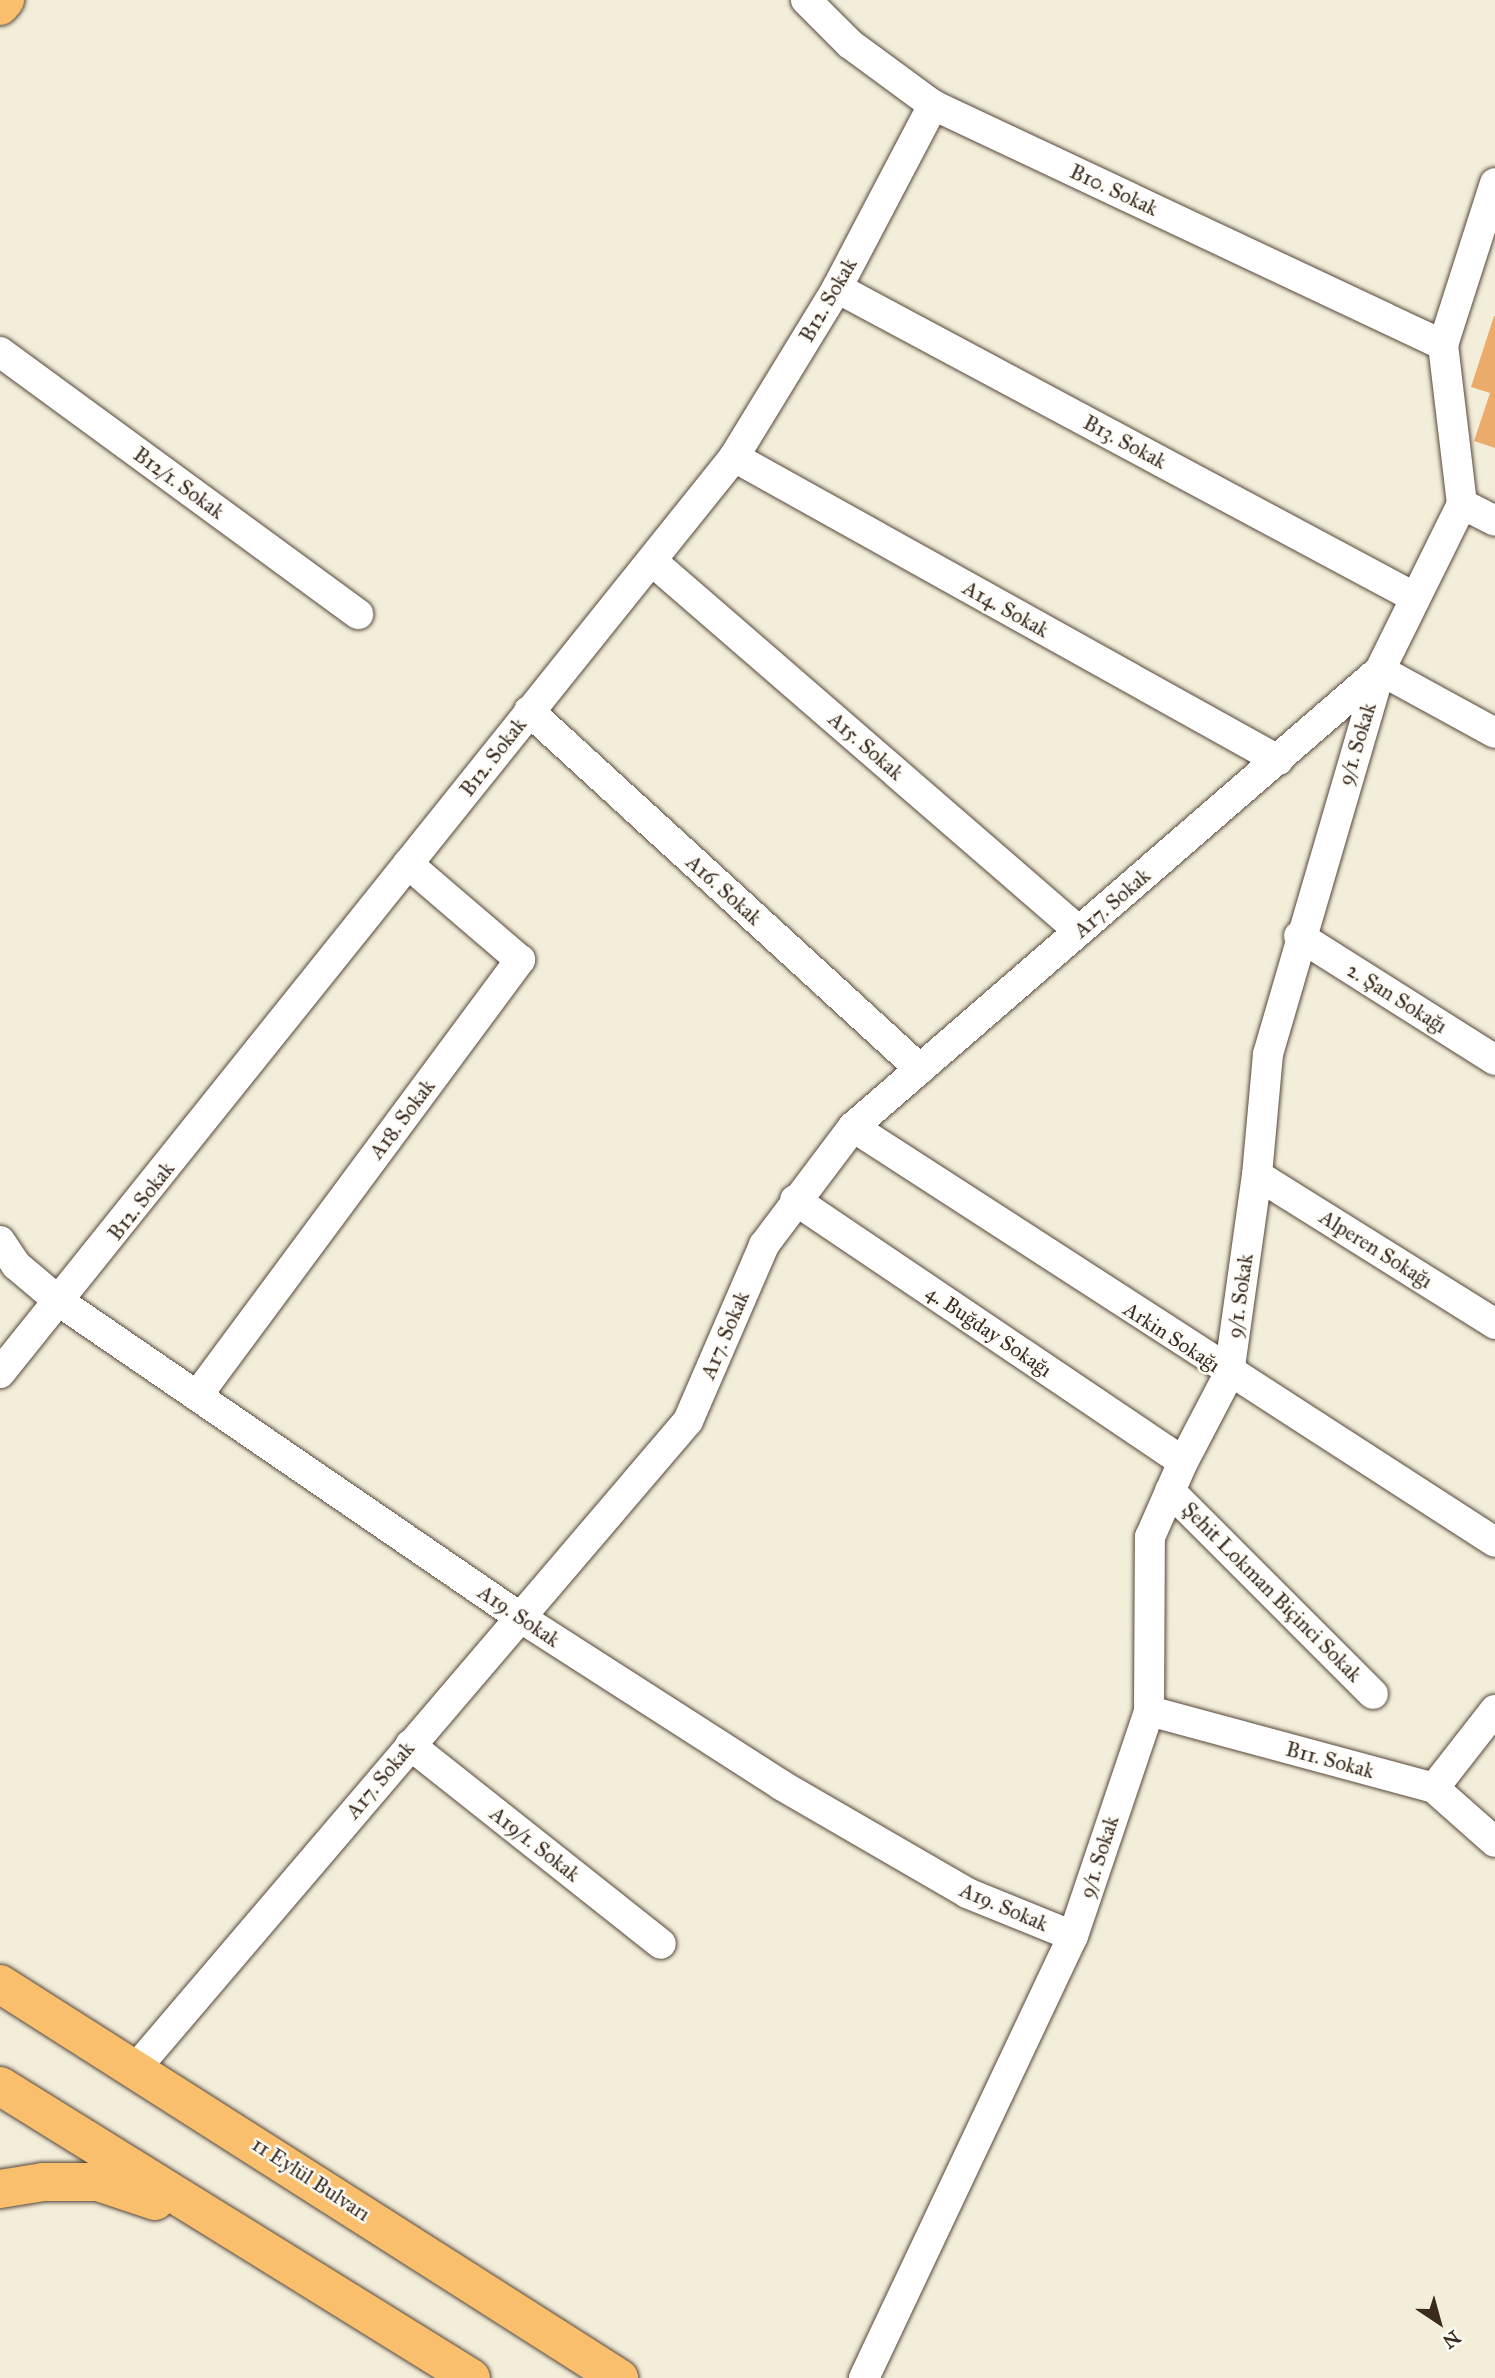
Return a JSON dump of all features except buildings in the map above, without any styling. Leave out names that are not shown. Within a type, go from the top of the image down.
[{"type":"main road","points":[[0,6],[5,0]]},
{"type":"main road","name":"11 Eylül Bulvarı","points":[[0,1984],[137,2067],[619,2378]]},
{"type":"main road","points":[[0,2086],[211,2220],[471,2378]]},
{"type":"main road","points":[[0,2189],[43,2182],[98,2182],[211,2220]]},
{"type":"street","name":"B10. Sokak","points":[[806,0],[850,44],[933,105],[1443,345]]},
{"type":"street","name":"B12. Sokak","points":[[0,1373],[60,1302],[734,457],[837,288],[933,105]]},
{"type":"street","points":[[1495,183],[1443,345],[1462,504],[1495,522]]},
{"type":"street","name":"B13. Sokak","points":[[837,288],[1414,597]]},
{"type":"street","name":"B12/1. Sokak","points":[[0,352],[358,614]]},
{"type":"street","name":"A14. Sokak","points":[[734,457],[1278,761]]},
{"type":"street","name":"9/1. Sokak","points":[[864,2378],[1073,1936],[1149,1711],[1150,1537],[1183,1462],[1229,1374],[1257,1175],[1268,1054],[1299,936],[1380,670],[1462,504]]},
{"type":"street","name":"A15. Sokak","points":[[652,561],[1079,931]]},
{"type":"street","points":[[1380,670],[1495,733]]},
{"type":"street","name":"A17. Sokak","points":[[137,2067],[518,1616],[688,1420],[764,1245],[795,1200],[853,1127],[1380,670]]},
{"type":"street","name":"A16. Sokak","points":[[529,711],[920,1069]]},
{"type":"street","name":"A18. Sokak","points":[[197,1396],[520,960],[408,864]]},
{"type":"street","name":"2. Şan Sokağı","points":[[1299,936],[1495,1060]]},
{"type":"street","name":"Arkin Sokağı","points":[[853,1127],[1229,1374],[1495,1542]]},
{"type":"street","name":"Alperen Sokağı","points":[[1257,1175],[1495,1324]]},
{"type":"street","name":"4. Buğday Sokağı","points":[[795,1200],[1183,1462]]},
{"type":"street","name":"A19. Sokak","points":[[5,1263],[518,1616],[781,1785],[967,1894],[1073,1936]]},
{"type":"street","name":"Şehit Lokman Biçinci Sokak","points":[[1170,1491],[1373,1694]]},
{"type":"street","points":[[1434,1788],[1495,1710]]},
{"type":"street","name":"B11. Sokak","points":[[1149,1711],[1434,1788],[1495,1842]]},
{"type":"street","name":"A19/1. Sokak","points":[[410,1745],[661,1944]]}]
